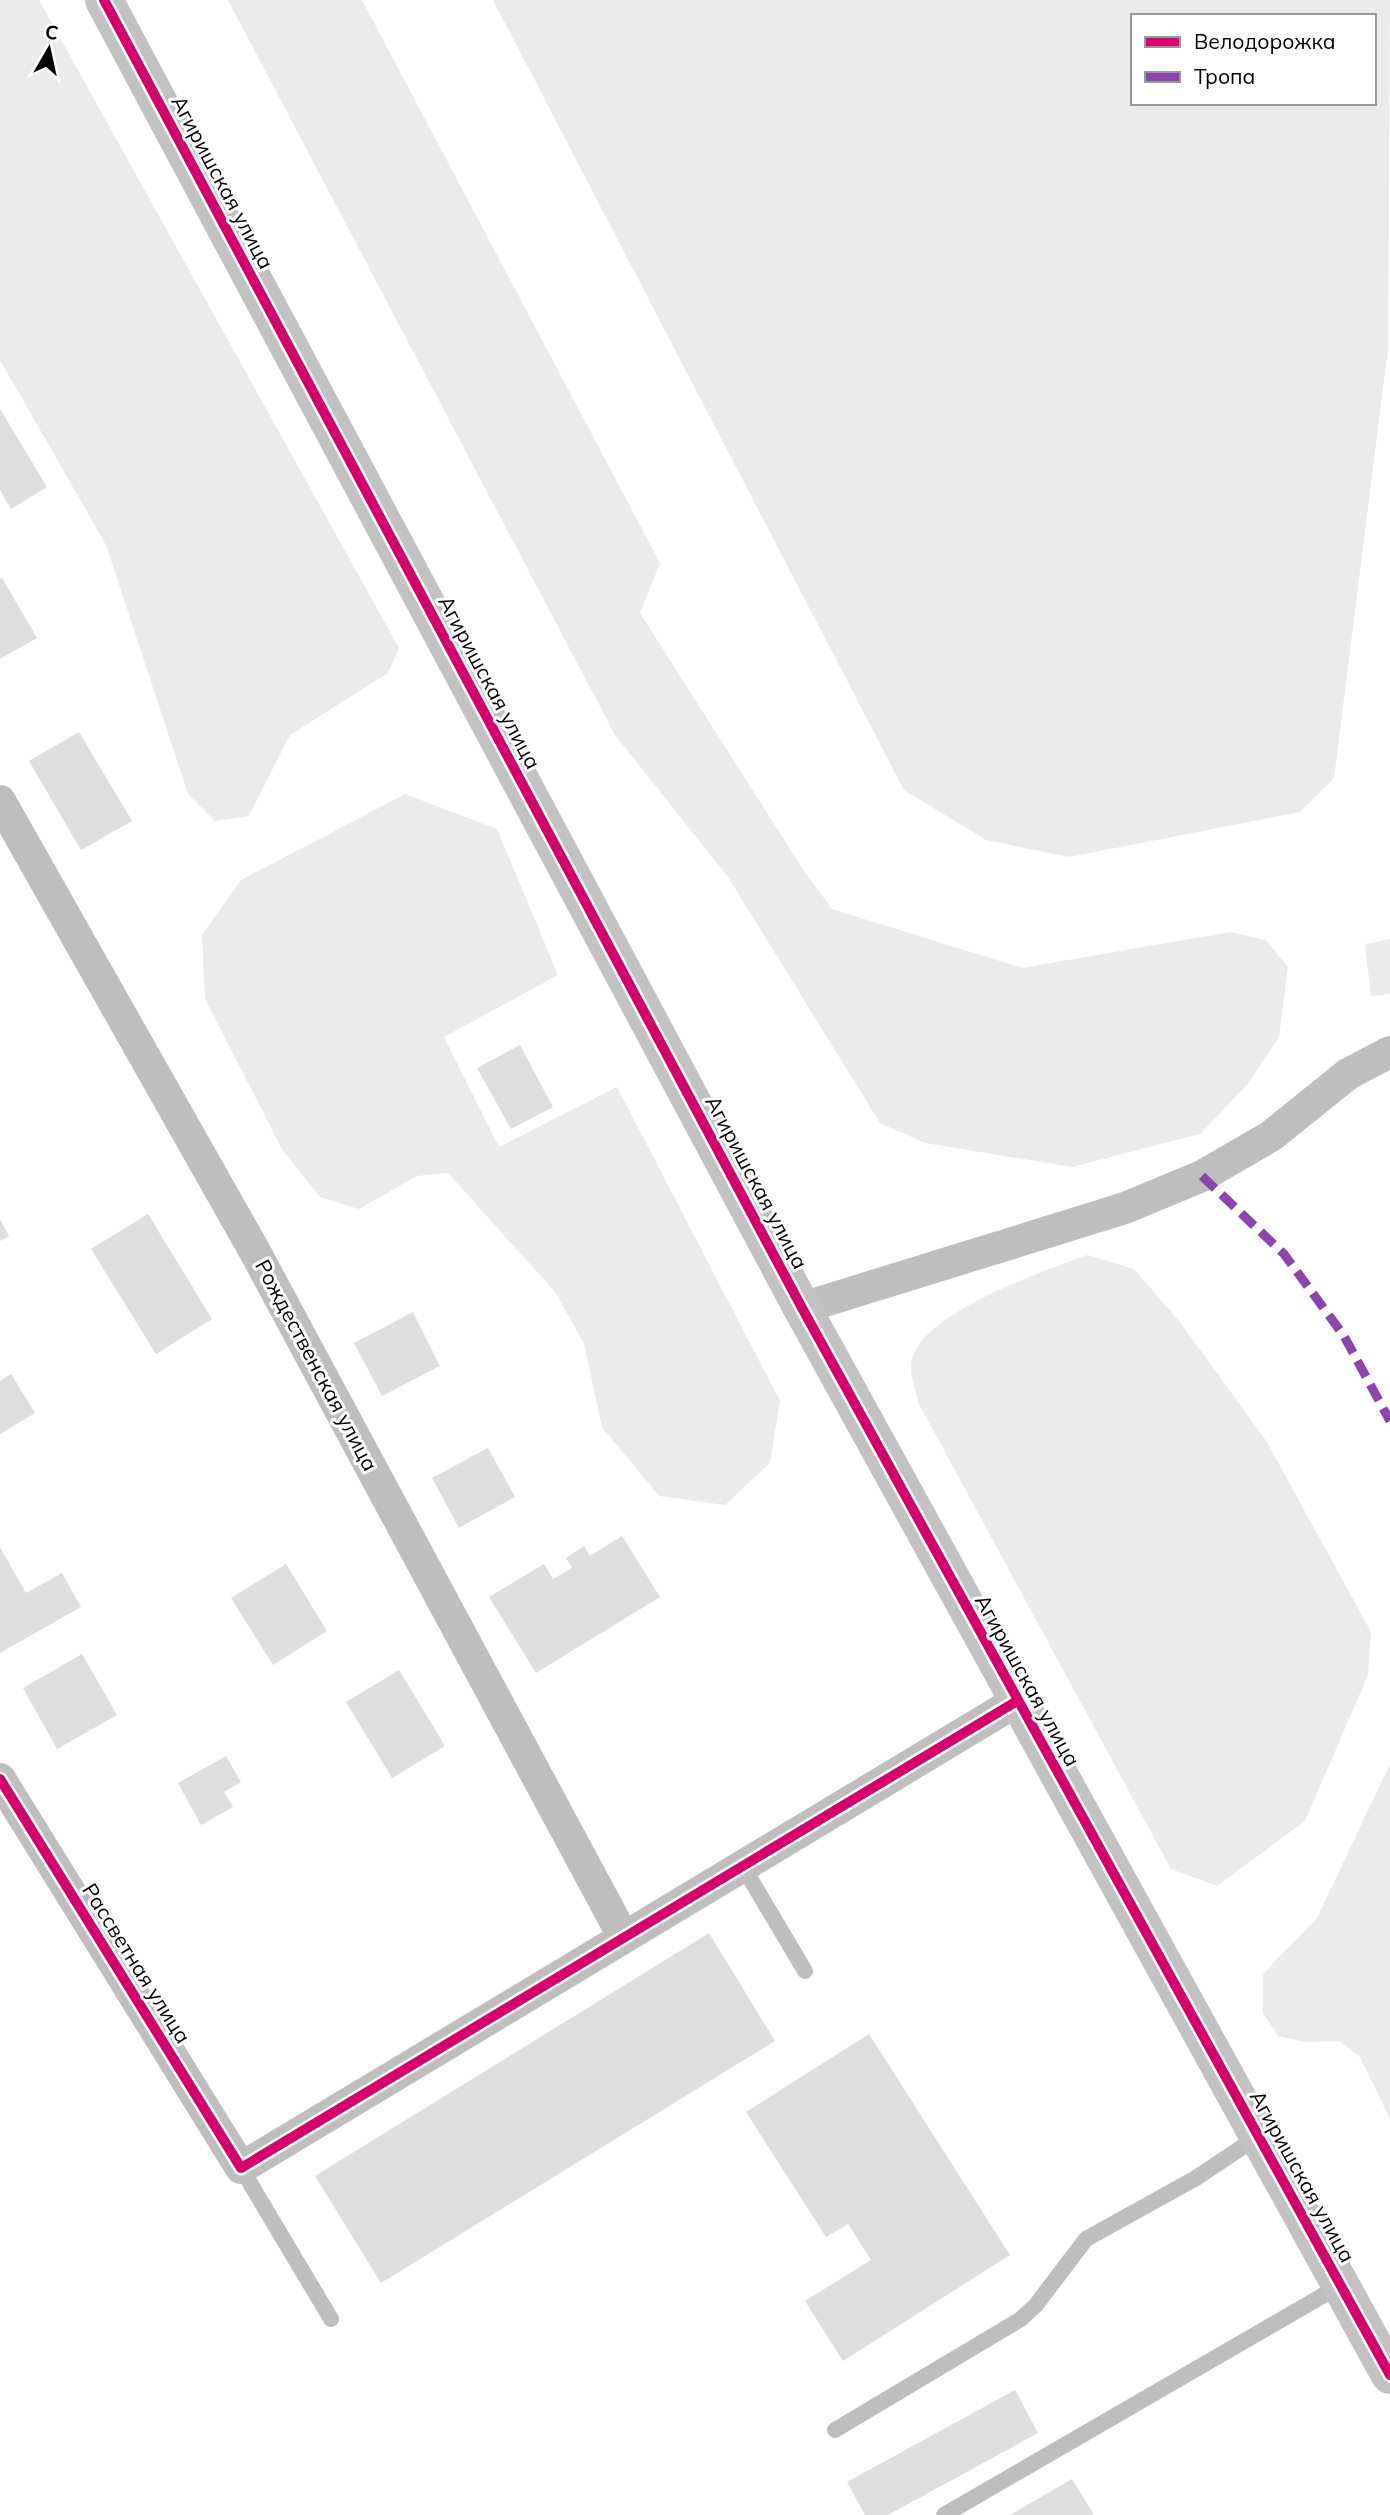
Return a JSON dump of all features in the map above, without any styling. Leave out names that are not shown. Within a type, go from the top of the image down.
[{"type":"street","name":"Агиришская улица","points":[[104,0],[802,1308],[1390,2375]]},
{"type":"street","name":"Рождественская улица","points":[[0,800],[254,1250],[623,1936]]},
{"type":"street","points":[[802,1308],[1125,1208],[1202,1175],[1271,1136],[1348,1074],[1390,1052]]},
{"type":"street","points":[[241,2168],[1017,1701]]},
{"type":"street","name":"Рассветная улица","points":[[0,1779],[241,2168]]},
{"type":"lane","points":[[742,1865],[805,1971]]},
{"type":"lane","points":[[835,2430],[1021,2319],[1036,2305],[1086,2239],[1196,2178],[1259,2136]]},
{"type":"lane","points":[[241,2168],[331,2319]]},
{"type":"lane","points":[[944,2515],[1341,2284]]},
{"type":"shaded area","points":[[0,0],[39,0],[399,648],[388,673],[290,735],[249,816],[215,821],[188,794],[106,545],[0,360]]},
{"type":"shaded area","points":[[228,0],[362,0],[660,563],[640,613],[802,868],[832,909],[1022,968],[1230,932],[1266,940],[1288,967],[1279,1037],[1247,1085],[1200,1134],[1072,1167],[925,1143],[880,1123],[728,877],[615,735]]},
{"type":"shaded area","points":[[493,0],[1390,0],[1388,348],[1334,778],[1300,812],[1069,857],[986,840],[904,790]]},
{"type":"shaded area","points":[[405,794],[497,829],[558,975],[444,1037],[499,1147],[617,1087],[780,1401],[770,1463],[725,1505],[659,1496],[602,1427],[584,1344],[556,1293],[448,1173],[417,1176],[359,1209],[320,1197],[283,1151],[205,999],[202,935],[241,880]]},
{"type":"shaded area","points":[[1390,939],[1390,994],[1371,996],[1365,944]]},
{"type":"shaded area","points":[[1087,1255],[1134,1269],[1180,1322],[1267,1442],[1371,1632],[1368,1675],[1305,1821],[1217,1886],[1171,1869],[919,1404],[913,1380],[911,1367],[917,1348],[933,1330],[956,1313],[1013,1284]]},
{"type":"shaded area","points":[[1390,1764],[1390,2119],[1360,2057],[1339,2041],[1306,2042],[1278,2036],[1263,2013],[1263,1974],[1317,1918]]},
{"type":"building","points":[[0,409],[47,487],[11,509],[0,490]]},
{"type":"building","points":[[2,578],[37,638],[0,659],[0,579]]},
{"type":"building","points":[[79,732],[132,821],[81,850],[29,761]]},
{"type":"building","points":[[520,1045],[553,1107],[511,1129],[477,1068]]},
{"type":"building","points":[[148,1214],[212,1319],[156,1354],[91,1249]]},
{"type":"building","points":[[0,1219],[9,1236],[0,1241]]},
{"type":"building","points":[[413,1312],[440,1366],[382,1396],[354,1343]]},
{"type":"building","points":[[11,1374],[35,1413],[0,1434],[0,1381]]},
{"type":"building","points":[[488,1448],[515,1497],[459,1528],[432,1478]]},
{"type":"building","points":[[622,1536],[660,1597],[536,1673],[489,1597],[544,1564],[553,1579],[572,1568],[566,1558],[584,1546],[590,1556]]},
{"type":"building","points":[[0,1547],[26,1593],[62,1573],[81,1607],[0,1653]]},
{"type":"building","points":[[286,1564],[327,1631],[273,1665],[231,1598]]},
{"type":"building","points":[[82,1654],[117,1715],[57,1749],[23,1688]]},
{"type":"building","points":[[399,1670],[445,1746],[392,1778],[346,1702]]},
{"type":"building","points":[[226,1756],[241,1782],[224,1792],[233,1807],[201,1825],[178,1783]]},
{"type":"building","points":[[709,1933],[775,2041],[381,2283],[315,2176]]},
{"type":"building","points":[[869,2034],[1010,2255],[843,2361],[805,2301],[871,2260],[848,2224],[826,2237],[746,2112]]},
{"type":"building","points":[[1015,2390],[1038,2433],[888,2515],[865,2515],[847,2482]]},
{"type":"building","points":[[1072,2479],[1094,2515],[1010,2515]]},
{"type":"marked path","points":[[1202,1176],[1284,1254],[1344,1336],[1390,1421]]},
{"type":"cycle path","points":[[104,0],[802,1308],[1390,2375]]},
{"type":"cycle path","points":[[0,1779],[241,2168],[1017,1701]]}]
